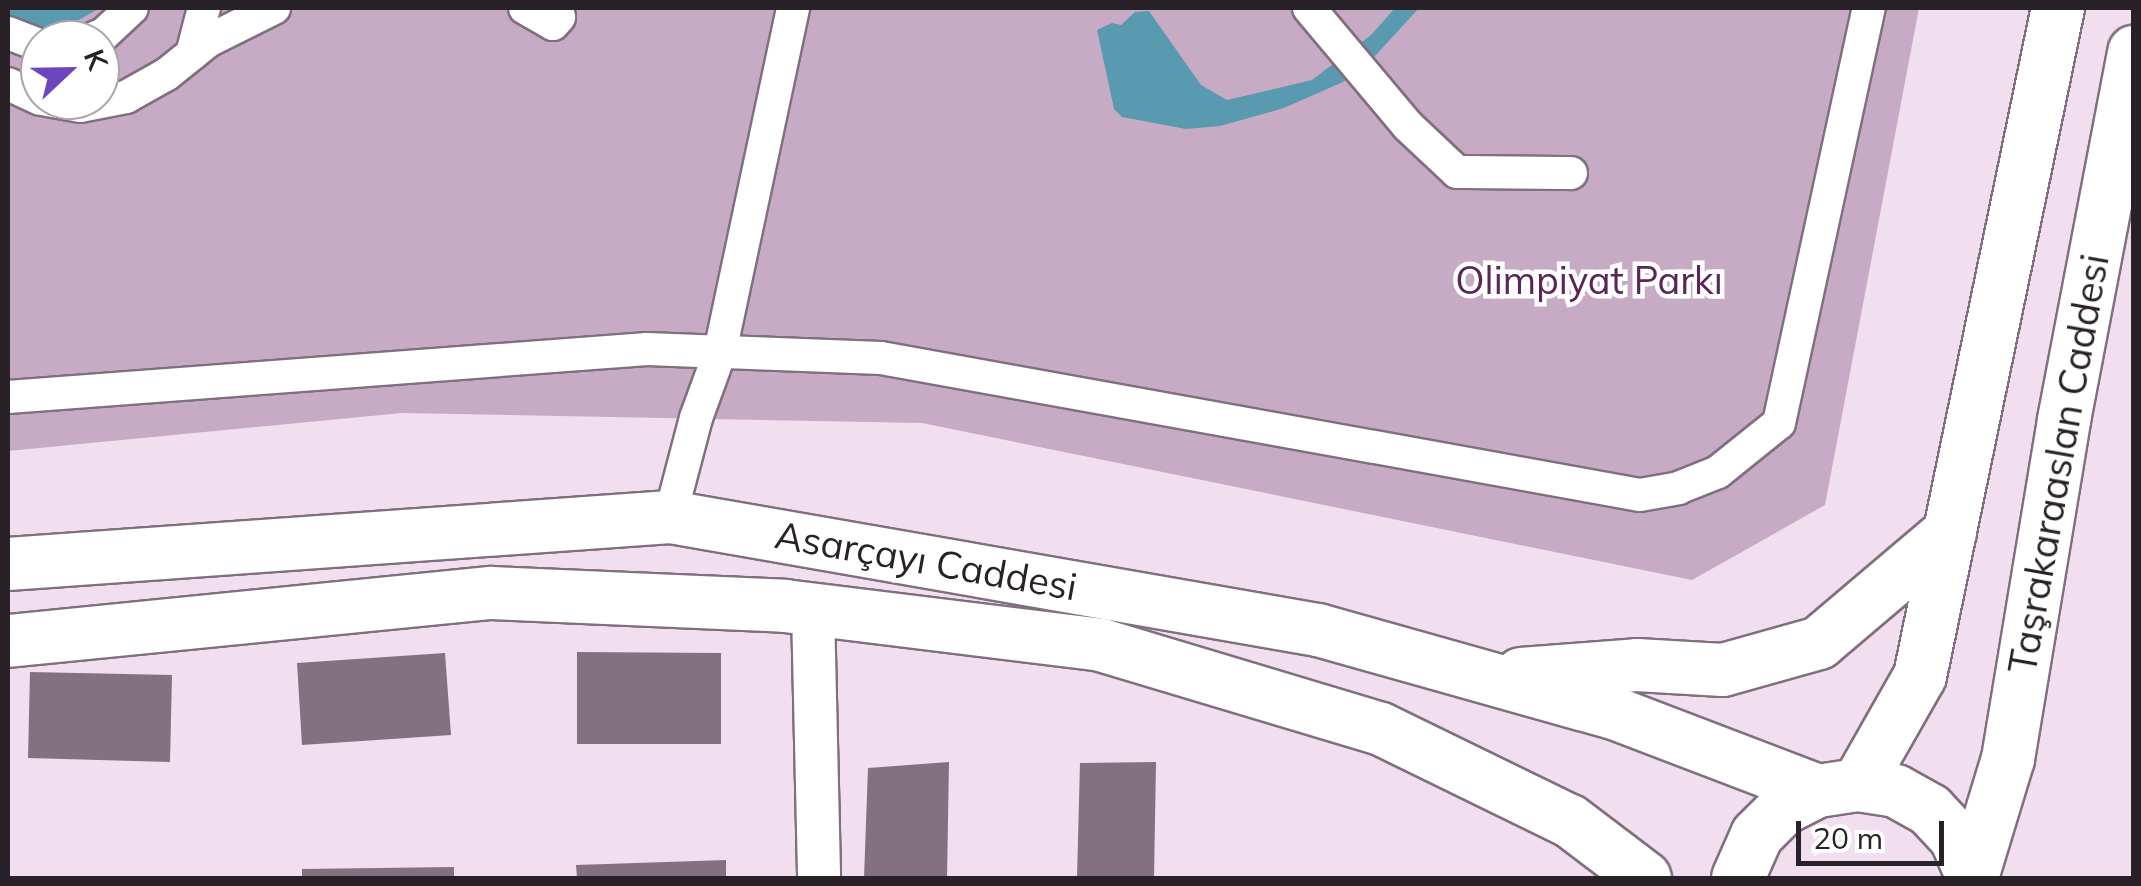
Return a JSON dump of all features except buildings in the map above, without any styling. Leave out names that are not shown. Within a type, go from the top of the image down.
[{"type":"street","points":[[192,54],[204,8]]},
{"type":"street","points":[[120,99],[274,8]]},
{"type":"street","points":[[525,8],[553,24],[559,18],[556,8]]},
{"type":"street","points":[[661,601],[670,517],[720,352],[792,8]]},
{"type":"street","points":[[1309,8],[1408,126],[1458,172],[1571,173]]},
{"type":"street","points":[[8,397],[647,349],[882,358],[1640,495],[1678,488],[1718,472],[1779,423],[1870,8]]},
{"type":"street","points":[[1738,878],[1756,835],[1784,808],[1838,788],[1920,676],[2058,8]]},
{"type":"street","name":"Taşrakaraaslan Caddesi","points":[[1973,876],[2008,759],[2064,420],[2134,52]]},
{"type":"street","name":"Asarçayı Caddesi","points":[[8,564],[670,517],[1318,630],[1614,713],[1838,788],[1896,791],[1930,810],[1956,838],[1973,876]]},
{"type":"street","points":[[1484,676],[1637,665],[1723,670],[1819,643],[1950,532]]},
{"type":"street","name":"Asarçayı Caddesi","points":[[8,641],[491,593],[814,610],[1101,645],[1381,729],[1570,821],[1645,878]]},
{"type":"street","points":[[814,610],[819,878]]},
{"type":"green space","name":"Olimpiyat Parkı","points":[[8,8],[1919,8],[1825,505],[1692,580],[922,423],[402,413],[8,451]]},
{"type":"water","points":[[8,8],[100,8],[79,20],[20,21],[8,14]]},
{"type":"water","points":[[1395,8],[1419,8],[1375,56],[1343,82],[1284,108],[1220,126],[1186,129],[1122,117],[1114,109],[1097,30],[1112,23],[1121,25],[1135,12],[1149,11],[1201,85],[1227,100],[1312,80],[1371,35]]}]
